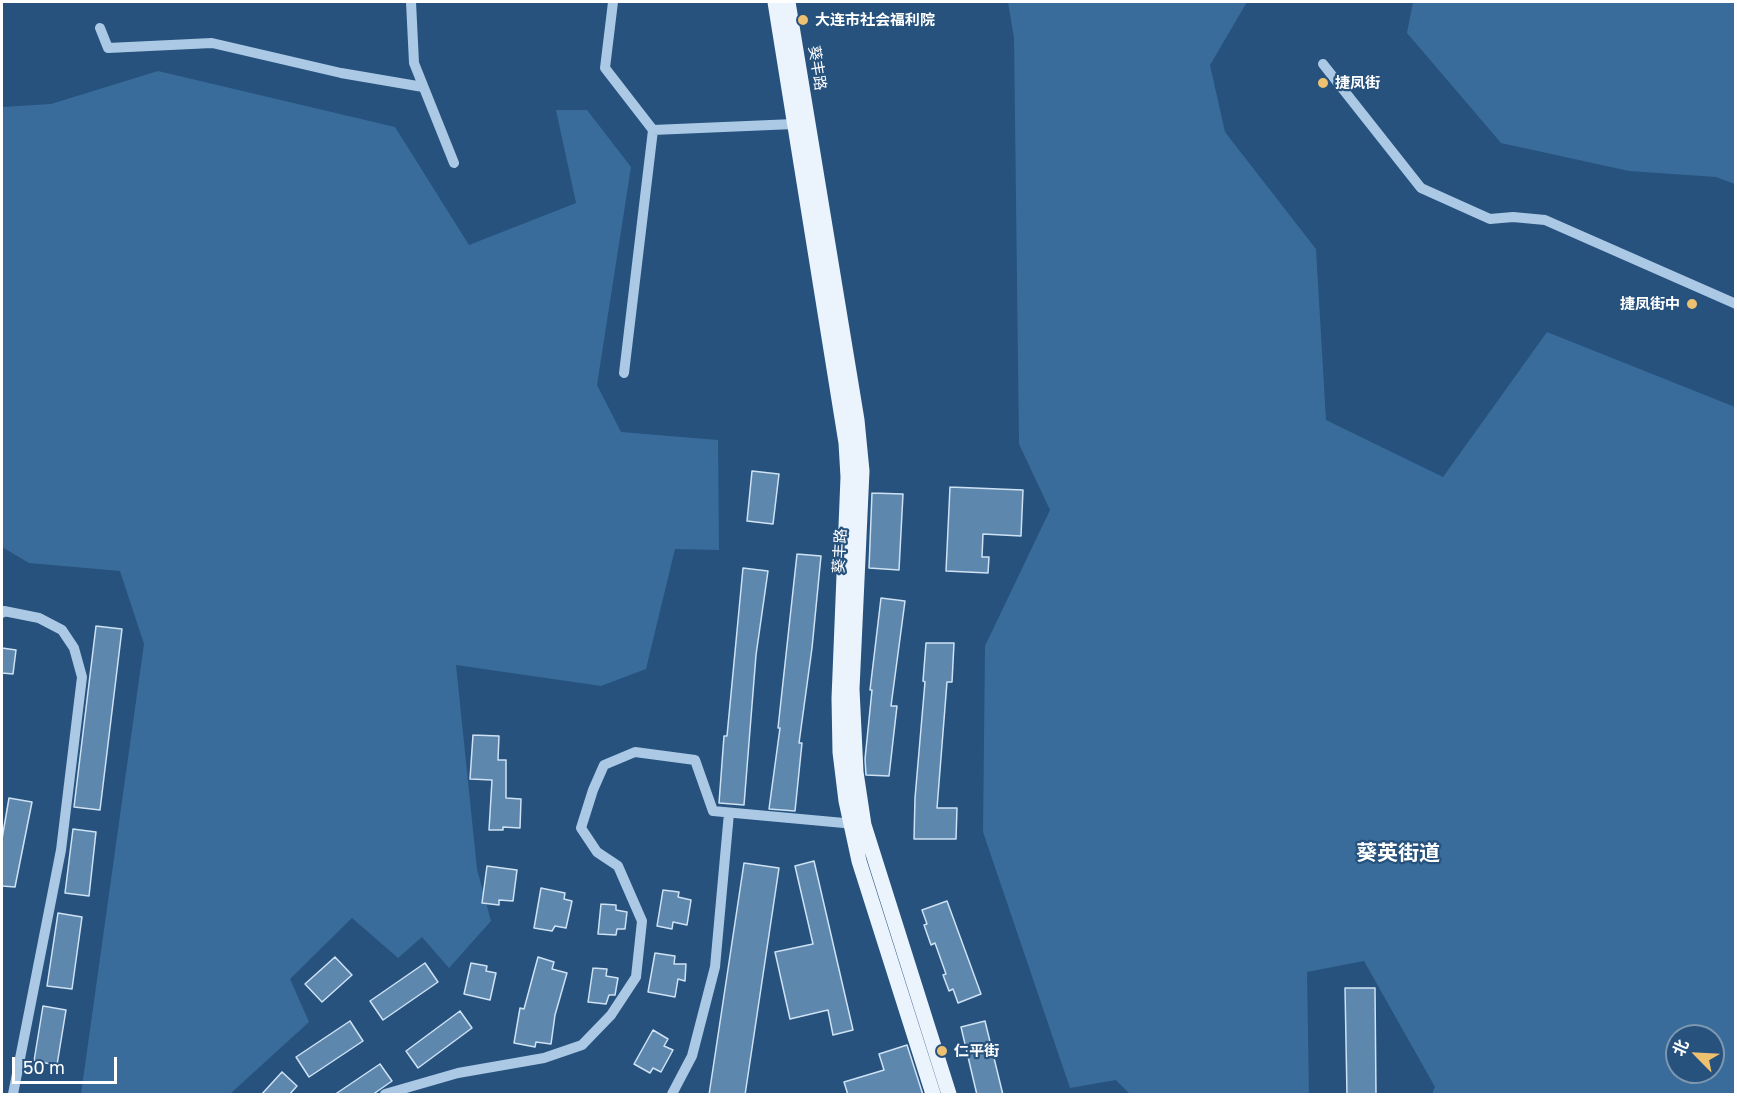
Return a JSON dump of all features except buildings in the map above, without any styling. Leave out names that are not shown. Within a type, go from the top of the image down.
[{"type":"main road","name":"葵丰路","points":[[775,2],[846,443],[848,477],[838,698],[840,752],[846,801],[858,825],[949,1095]]},
{"type":"main road","name":"葵丰路","points":[[788,2],[856,420],[862,471],[852,689],[860,861],[933,1095]]},
{"type":"street","points":[[411,2],[414,63],[454,163]]},
{"type":"street","points":[[614,2],[605,69],[653,130],[624,373]]},
{"type":"street","points":[[100,28],[108,48],[212,43],[341,73],[423,87]]},
{"type":"street","points":[[1323,64],[1421,188],[1490,219],[1513,217],[1545,220],[1736,304]]},
{"type":"street","points":[[653,130],[794,124]]},
{"type":"street","points":[[2,613],[4,611],[39,618],[62,630],[74,648],[82,677],[61,850],[13,1095]]},
{"type":"street","points":[[385,1095],[387,1092],[458,1073],[544,1058],[582,1045],[611,1015],[636,977],[642,921],[618,866],[597,852],[581,828],[604,765],[635,752],[695,760],[713,811],[858,825]]},
{"type":"street","points":[[672,1095],[692,1056],[715,967],[729,813]]},
{"type":"shaded area","points":[[1008,2],[1247,2],[1210,65],[1225,132],[1316,249],[1326,420],[1443,477],[1547,332],[1735,407],[1735,1094],[1432,1094],[1435,1087],[1364,961],[1307,972],[1309,1094],[1130,1094],[1116,1080],[1070,1088],[983,832],[985,646],[1050,510],[1019,444],[1014,38]]},
{"type":"shaded area","points":[[1413,2],[1735,2],[1735,184],[1716,177],[1629,171],[1501,143],[1407,33]]},
{"type":"shaded area","points":[[158,71],[395,127],[469,245],[576,203],[556,110],[587,110],[631,167],[597,385],[621,432],[718,440],[719,550],[675,549],[646,669],[601,686],[456,665],[477,869],[491,921],[449,968],[422,937],[398,958],[352,918],[290,979],[309,1022],[230,1094],[81,1094],[144,644],[120,571],[29,563],[2,547],[2,107],[51,104]]},
{"type":"place","name":"大连市社会福利院","points":[[803,20]]},
{"type":"place","name":"捷凤街","points":[[1323,83]]},
{"type":"place","name":"捷凤街中","points":[[1692,304]]},
{"type":"place","name":"仁平街","points":[[942,1051]]},
{"type":"district","name":"葵英街道","points":[[1398,853]]}]
